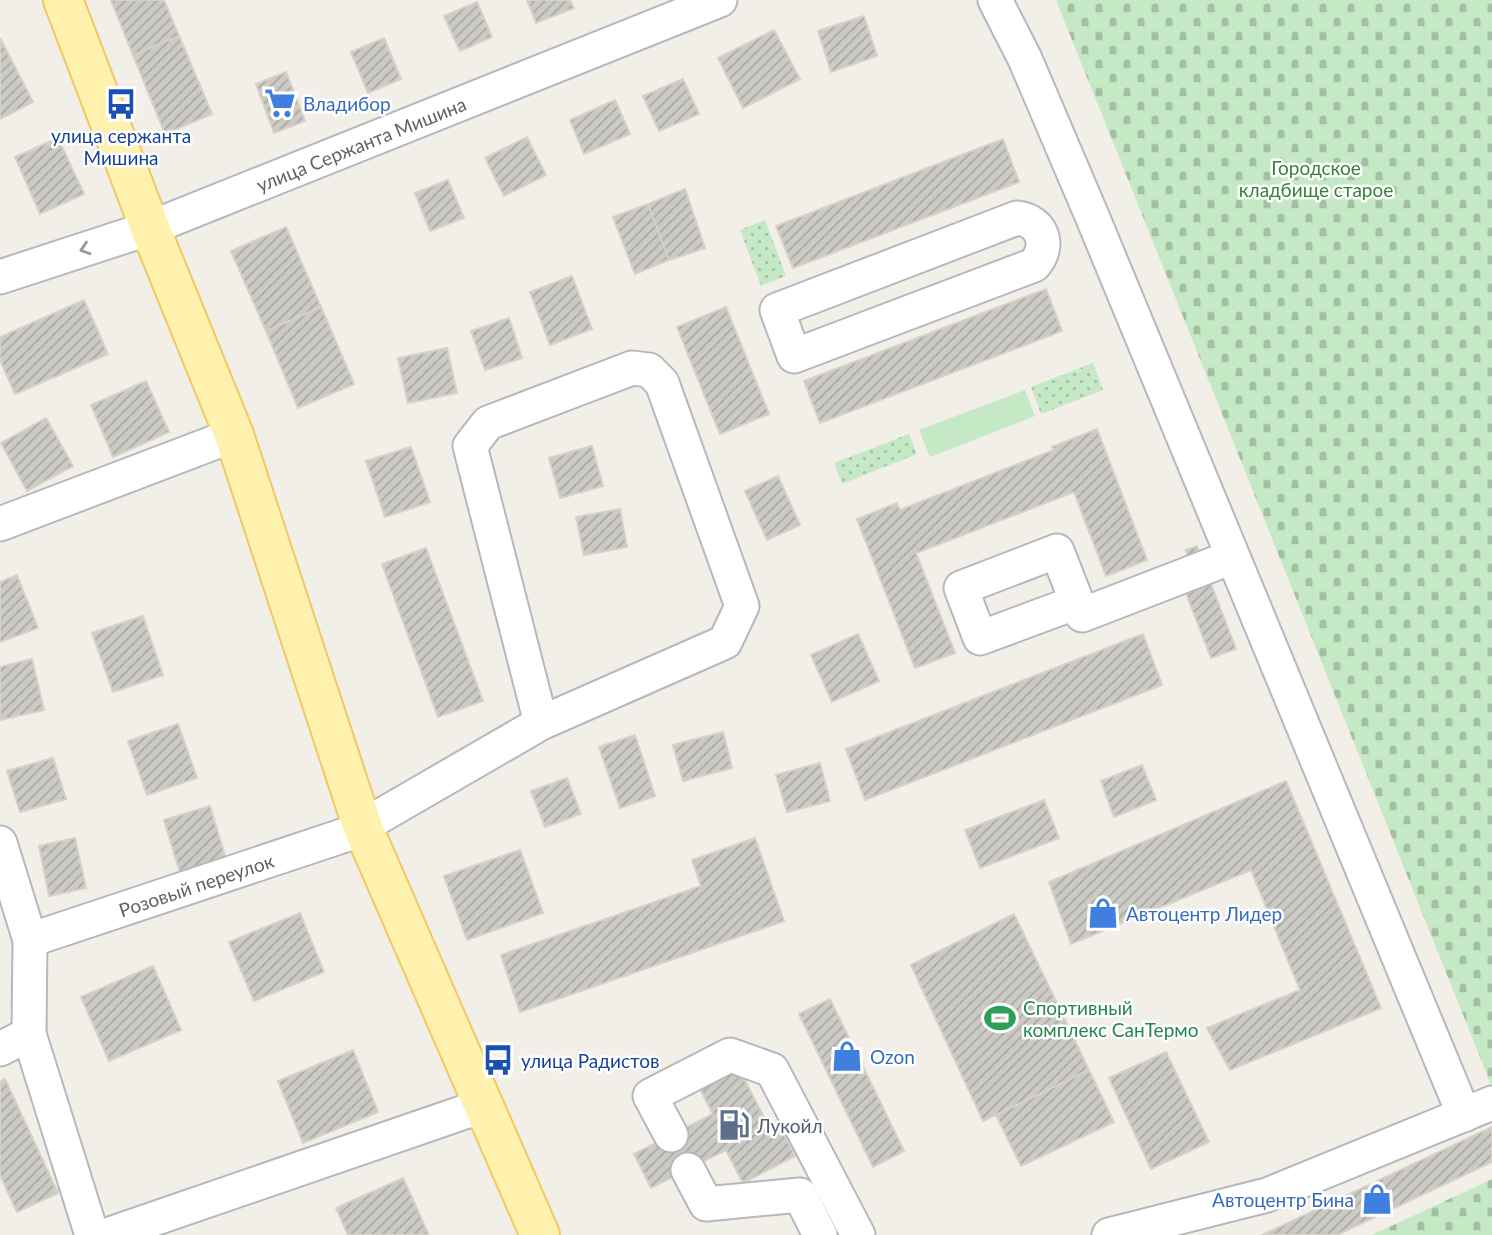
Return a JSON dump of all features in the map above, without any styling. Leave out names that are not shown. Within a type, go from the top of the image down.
[{"type":"main road","points":[[63,0],[150,228],[234,435],[363,828],[540,1235]]},
{"type":"street","name":"улица Сержанта Мишина","points":[[0,277],[150,228],[720,0]]},
{"type":"street","points":[[995,0],[1025,59],[1093,216],[1232,557],[1478,1109],[1267,1195],[1109,1235]]},
{"type":"street","points":[[1042,235],[1093,216]]},
{"type":"street","points":[[1017,218],[1032,222],[1042,235],[1044,250],[1034,265],[794,356],[777,310],[1017,218]]},
{"type":"street","name":"Розовый переулок","points":[[30,940],[363,828],[541,723],[726,642],[742,606],[662,383],[649,370],[632,368],[488,423],[470,446],[541,723]]},
{"type":"street","points":[[0,524],[234,435]]},
{"type":"street","points":[[1077,602],[1082,615],[1232,557]]},
{"type":"street","points":[[0,843],[30,940],[29,1034],[92,1235]]},
{"type":"street","points":[[0,1049],[29,1034]]},
{"type":"street","points":[[671,1135],[650,1096],[730,1055],[772,1070],[858,1235]]},
{"type":"street","points":[[107,1235],[482,1106]]},
{"type":"street","points":[[688,1170],[706,1204],[800,1195],[820,1235]]},
{"type":"green space","name":"Городское кладбище старое","points":[[1056,0],[1492,0],[1492,1087]]},
{"type":"green space","points":[[765,220],[786,276],[761,286],[740,230]]},
{"type":"green space","points":[[1093,363],[1103,390],[1041,414],[1031,387]]},
{"type":"green space","points":[[1025,390],[1035,416],[930,457],[919,430]]},
{"type":"green space","points":[[909,434],[917,454],[842,484],[834,463]]},
{"type":"green space","points":[[1492,1179],[1492,1235],[1372,1235]]},
{"type":"building","points":[[111,0],[164,0],[179,36],[133,55]]},
{"type":"building","points":[[527,0],[570,0],[574,8],[536,23]]},
{"type":"building","points":[[477,2],[492,37],[460,51],[444,16]]},
{"type":"building","points":[[864,16],[877,56],[831,72],[818,31]]},
{"type":"building","points":[[774,30],[800,79],[743,108],[718,58]]},
{"type":"building","points":[[179,36],[212,114],[165,134],[133,55]]},
{"type":"building","points":[[0,38],[33,102],[0,119]]},
{"type":"building","points":[[384,38],[401,79],[368,93],[351,52]]},
{"type":"building","name":"Владибор","points":[[286,72],[305,121],[274,133],[256,84]]},
{"type":"building","points":[[683,79],[699,114],[659,131],[643,96]]},
{"type":"building","points":[[615,100],[630,134],[584,154],[570,120]]},
{"type":"building","points":[[527,137],[546,175],[504,196],[485,158]]},
{"type":"building","points":[[58,138],[84,194],[40,214],[15,157]]},
{"type":"building","points":[[1003,139],[1019,182],[793,268],[776,226]]},
{"type":"building","points":[[448,180],[464,218],[430,231],[415,193]]},
{"type":"building","points":[[685,189],[705,248],[669,260],[648,204]]},
{"type":"building","points":[[648,204],[669,260],[635,274],[613,217]]},
{"type":"building","points":[[286,227],[321,307],[266,331],[231,251]]},
{"type":"building","points":[[572,276],[592,329],[550,345],[530,292]]},
{"type":"building","points":[[1046,289],[1062,331],[820,423],[804,381]]},
{"type":"building","points":[[84,300],[108,354],[15,394],[0,360],[0,337]]},
{"type":"building","points":[[321,307],[354,384],[298,408],[266,331]]},
{"type":"building","points":[[726,307],[769,414],[720,434],[677,327]]},
{"type":"building","points":[[509,318],[522,358],[485,370],[471,331]]},
{"type":"building","points":[[447,348],[457,393],[408,403],[398,358]]},
{"type":"building","points":[[146,381],[169,432],[113,457],[91,405]]},
{"type":"building","points":[[46,418],[73,466],[27,491],[1,443]]},
{"type":"building","points":[[1097,429],[1147,560],[1106,576],[1074,492],[916,553],[955,653],[915,668],[857,519],[897,503],[900,510],[1054,450],[1052,447]]},
{"type":"building","points":[[592,446],[603,486],[560,498],[549,458]]},
{"type":"building","points":[[411,447],[430,502],[385,517],[366,461]]},
{"type":"building","points":[[778,476],[800,525],[767,540],[745,491]]},
{"type":"building","points":[[620,509],[627,547],[584,555],[576,517]]},
{"type":"building","points":[[1197,546],[1199,552],[1188,556],[1186,550]]},
{"type":"building","points":[[426,548],[483,701],[438,717],[382,564]]},
{"type":"building","points":[[17,575],[38,628],[0,642],[0,582]]},
{"type":"building","points":[[1211,584],[1236,649],[1211,658],[1186,593]]},
{"type":"building","points":[[143,616],[163,675],[113,692],[92,633]]},
{"type":"building","points":[[858,634],[879,681],[832,702],[811,655]]},
{"type":"building","points":[[1143,634],[1162,685],[865,800],[846,749]]},
{"type":"building","points":[[32,659],[44,710],[0,720],[0,667]]},
{"type":"building","points":[[178,724],[197,778],[147,795],[128,741]]},
{"type":"building","points":[[723,732],[732,768],[683,781],[673,745]]},
{"type":"building","points":[[635,735],[655,796],[620,808],[599,747]]},
{"type":"building","points":[[53,758],[66,799],[20,812],[7,771]]},
{"type":"building","points":[[820,763],[830,801],[787,812],[776,775]]},
{"type":"building","points":[[1142,765],[1156,800],[1114,817],[1101,781]]},
{"type":"building","points":[[567,778],[581,814],[545,827],[531,791]]},
{"type":"building","name":"Автоцентр Лидер","points":[[1286,781],[1381,1008],[1230,1070],[1207,1028],[1300,990],[1251,870],[1071,944],[1049,882]]},
{"type":"building","points":[[1044,800],[1059,838],[980,868],[965,830]]},
{"type":"building","points":[[210,806],[226,859],[180,873],[164,820]]},
{"type":"building","points":[[75,838],[86,888],[49,896],[39,846]]},
{"type":"building","points":[[755,838],[784,921],[520,1012],[501,955],[701,886],[692,860]]},
{"type":"building","points":[[520,850],[543,913],[467,940],[444,876]]},
{"type":"building","points":[[300,913],[324,972],[254,1001],[229,942]]},
{"type":"building","name":"Спортивный комплекс СанТермо","points":[[1014,914],[1089,1070],[983,1121],[911,965]]},
{"type":"building","points":[[153,966],[181,1030],[109,1061],[81,997]]},
{"type":"building","points":[[830,999],[904,1151],[873,1167],[799,1014]]},
{"type":"building","points":[[353,1050],[378,1112],[303,1143],[278,1081]]},
{"type":"building","points":[[1166,1052],[1209,1142],[1151,1169],[1109,1078]]},
{"type":"building","points":[[739,1069],[769,1127],[778,1122],[795,1156],[743,1183],[726,1150],[651,1188],[634,1154],[713,1114],[700,1089]]},
{"type":"building","name":"Спортивный комплекс СанТермо","points":[[1089,1070],[1114,1122],[1021,1166],[996,1115]]},
{"type":"building","points":[[5,1079],[58,1193],[17,1212],[0,1175],[0,1082]]},
{"type":"building","name":"Автоцентр Бина","points":[[1492,1127],[1492,1162],[1337,1235],[1262,1235]]},
{"type":"building","points":[[403,1178],[429,1235],[348,1235],[336,1208]]},
{"type":"place","name":"Владибор","points":[[280,103]]},
{"type":"place","name":"улица cержанта Мишина","points":[[121,104]]},
{"type":"place","name":"Автоцентр Лидер","points":[[1103,913]]},
{"type":"place","name":"Спортивный комплекс СанТермо","points":[[1000,1018]]},
{"type":"place","name":"Ozon","points":[[847,1056]]},
{"type":"place","name":"улица Радистов","points":[[498,1060]]},
{"type":"place","name":"Лукойл","points":[[734,1125]]},
{"type":"place","name":"Автоцентр Бина","points":[[1377,1199]]}]
